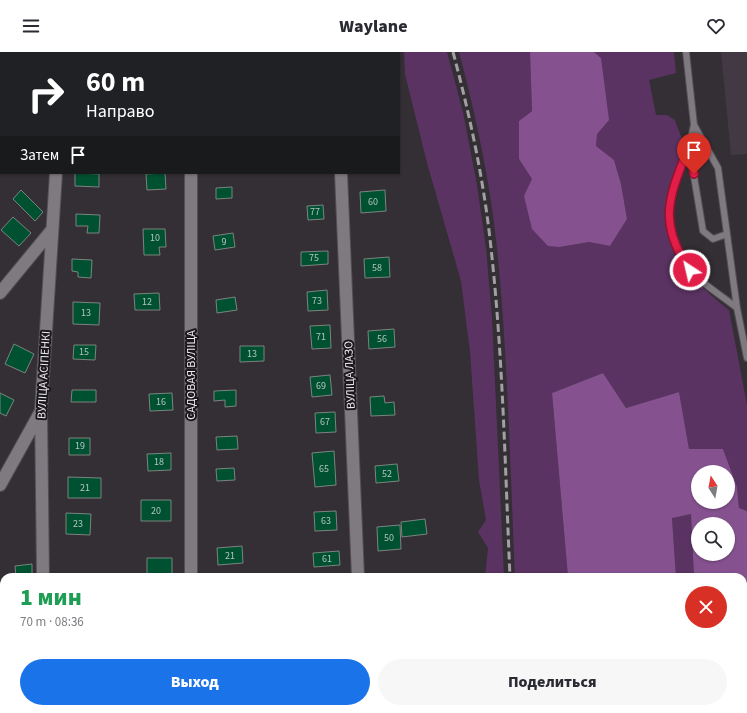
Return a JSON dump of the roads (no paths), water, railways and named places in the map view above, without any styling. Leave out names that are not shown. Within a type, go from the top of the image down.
[{"type":"street","name":"ВУЛІЦА АСІПЕНКІ","points":[[43,573],[42,410],[51,231],[56,174]]},
{"type":"street","name":"САДОВАЯ ВУЛІЦА","points":[[191,174],[191,573]]},
{"type":"street","name":"ВУЛІЦА ЛАЗО","points":[[341,174],[358,573]]},
{"type":"street","points":[[0,293],[51,231]]},
{"type":"street","points":[[0,485],[42,410]]},
{"type":"lane","points":[[686,52],[694,125],[689,146],[672,190],[669,205],[671,231],[679,254],[690,270],[737,308]]},
{"type":"lane","points":[[694,125],[718,168],[737,308],[747,358]]},
{"type":"lane","points":[[689,146],[703,231],[713,239],[727,234]]},
{"type":"railway","points":[[453,52],[476,149],[491,248],[501,371],[510,573]]}]
